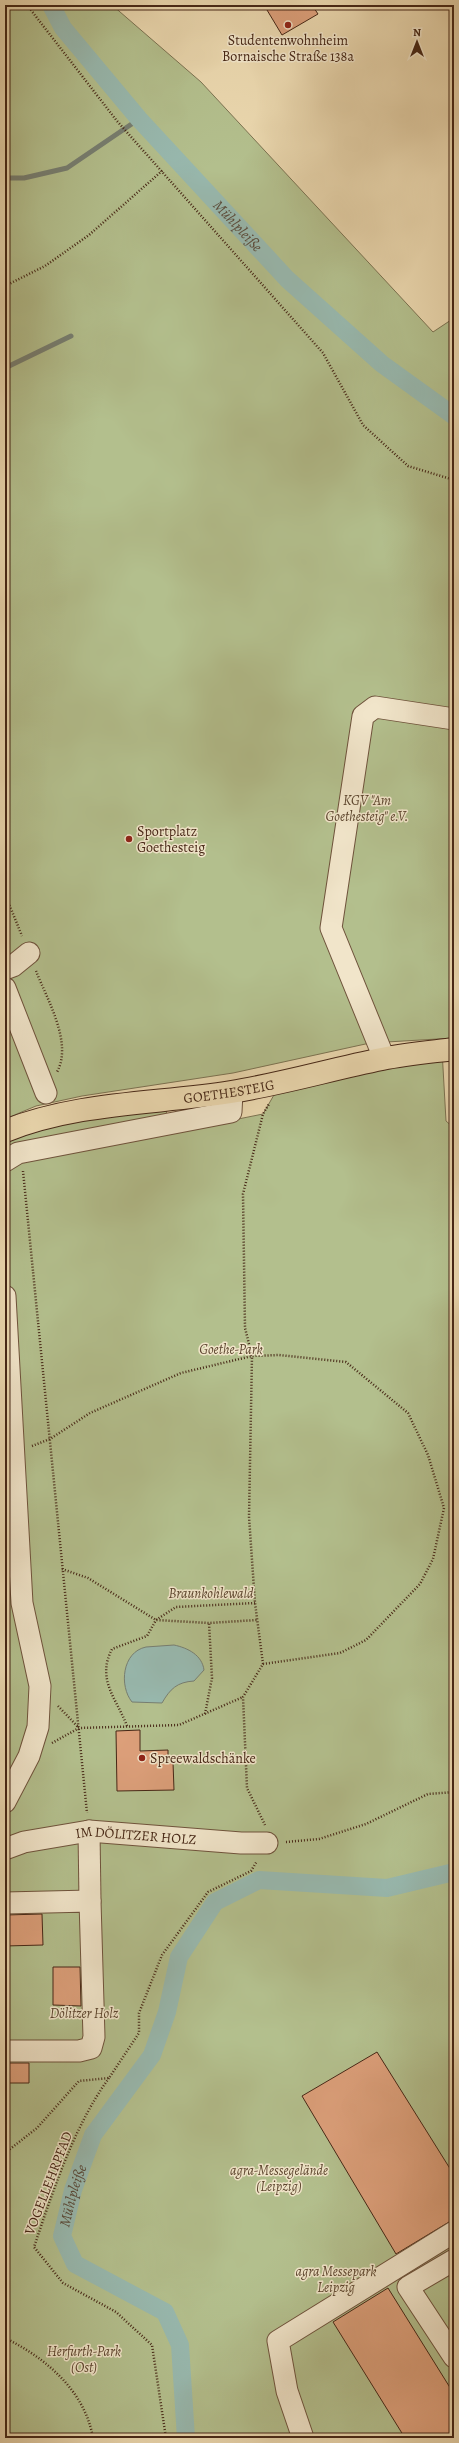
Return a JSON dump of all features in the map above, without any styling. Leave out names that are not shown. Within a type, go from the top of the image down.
[{"type":"main road","name":"GOETHESTEIG","points":[[5,1131],[51,1116],[84,1108],[155,1102],[232,1092],[384,1058],[454,1049]]},
{"type":"lane","points":[[384,1058],[331,928],[363,716],[375,707],[454,719]]},
{"type":"lane","points":[[5,969],[13,966],[29,953]]},
{"type":"lane","points":[[5,988],[46,1093]]},
{"type":"lane","points":[[12,1157],[231,1112],[232,1092]]},
{"type":"lane","points":[[5,1296],[22,1603],[40,1686],[38,1727],[29,1756],[5,1802]]},
{"type":"lane","points":[[5,2051],[79,2051],[91,2048],[94,2037],[89,1832]]},
{"type":"lane","name":"IM DÖLITZER HOLZ","points":[[5,1849],[24,1842],[89,1832],[241,1843],[267,1843]]},
{"type":"lane","points":[[5,1903],[90,1901]]},
{"type":"lane","points":[[303,2438],[287,2391],[278,2341],[454,2232]]},
{"type":"lane","points":[[454,2260],[408,2287],[454,2357]]},
{"type":"path","points":[[27,5],[117,120],[163,170],[323,353],[363,425],[408,466],[454,480]]},
{"type":"path","points":[[5,286],[45,266],[89,234],[163,170]]},
{"type":"path","points":[[5,894],[62,1040],[61,1065],[46,1093]]},
{"type":"path","points":[[5,2153],[38,2128],[79,2081],[109,2078],[138,2033],[138,2014],[162,1955],[208,1892],[250,1871],[267,1843],[265,1820],[247,1788],[244,1697],[263,1664],[255,1603],[249,1517],[252,1356],[245,1328],[244,1194],[263,1114],[282,1081]]},
{"type":"path","points":[[12,1157],[23,1170],[89,1832]]},
{"type":"path","points":[[14,1453],[50,1439],[90,1413],[181,1373],[252,1356],[279,1355],[346,1362],[408,1413],[428,1455],[444,1508],[433,1559],[420,1584],[366,1640],[340,1653],[263,1664]]},
{"type":"path","points":[[62,1569],[88,1578],[156,1620],[209,1624],[257,1620]]},
{"type":"path","points":[[127,1726],[109,1686],[107,1660],[112,1649],[147,1636],[156,1620],[176,1607],[255,1603]]},
{"type":"path","points":[[205,1714],[212,1678],[209,1624]]},
{"type":"path","points":[[29,1756],[78,1728],[179,1725],[244,1697]]},
{"type":"path","points":[[267,1843],[319,1839],[366,1824],[428,1794],[454,1792]]},
{"type":"path","name":"VOGELLEHRPFAD","points":[[109,2078],[91,2103],[47,2207],[34,2247],[63,2283],[116,2312],[152,2345],[166,2438]]},
{"type":"path","points":[[5,2338],[29,2350],[66,2382],[80,2401],[91,2424],[93,2438]]},
{"type":"green space","name":"KGV \"Am Goethesteig\" e.V.","points":[[5,5],[112,5],[201,82],[433,332],[454,318],[454,1038],[370,1043],[233,1073],[82,1096],[36,1106],[5,1119]]},
{"type":"green space","points":[[442,1050],[446,1121],[454,1128],[454,2438],[5,2438],[5,1131],[165,1101],[169,1133],[263,1114],[282,1081]]},
{"type":"water","points":[[174,1645],[194,1653],[203,1665],[204,1670],[194,1681],[183,1683],[171,1690],[162,1703],[132,1702],[125,1687],[124,1679],[125,1670],[132,1655],[138,1650],[146,1647]]},
{"type":"building","name":"Studentenwohnheim Bornaische Straße 138a","points":[[264,5],[312,5],[318,14],[282,35]]},
{"type":"building","name":"Spreewaldschänke","points":[[140,1730],[140,1751],[168,1750],[168,1762],[173,1762],[174,1790],[117,1791],[116,1731]]},
{"type":"building","points":[[42,1914],[43,1945],[5,1946],[5,1915]]},
{"type":"building","points":[[53,1967],[80,1967],[81,2006],[53,2005]]},
{"type":"building","points":[[377,2052],[454,2175],[454,2219],[396,2254],[302,2096]]},
{"type":"building","points":[[5,2063],[29,2063],[29,2083],[5,2083]]},
{"type":"building","points":[[388,2288],[454,2394],[454,2438],[405,2438],[333,2322]]},
{"type":"waterway","name":"Mühlpleiße","points":[[51,5],[63,28],[139,119],[287,279],[382,364],[454,416]]},
{"type":"waterway","points":[[5,178],[24,178],[67,168],[139,119]]},
{"type":"waterway","points":[[5,368],[71,336]]},
{"type":"waterway","name":"Mühlpleiße","points":[[186,2438],[180,2345],[165,2312],[75,2264],[62,2236],[73,2190],[93,2135],[152,2055],[167,2012],[179,1957],[215,1902],[259,1880],[387,1888],[454,1872]]},
{"type":"place","name":"Studentenwohnheim Bornaische Straße 138a","points":[[288,25]]},
{"type":"place","name":"Sportplatz Goethesteig","points":[[129,839]]},
{"type":"place","name":"Spreewaldschänke","points":[[142,1758]]},
{"type":"park label","name":"Goethe-Park","points":[[231,1349]]},
{"type":"park label","name":"Braunkohlewald","points":[[211,1593]]},
{"type":"park label","name":"Dölitzer Holz","points":[[84,2013]]},
{"type":"park label","name":"agra-Messegelände (Leipzig)","points":[[279,2178]]},
{"type":"park label","name":"agra Messepark Leipzig","points":[[336,2280]]},
{"type":"park label","name":"Herfurth-Park (Ost)","points":[[84,2360]]}]
